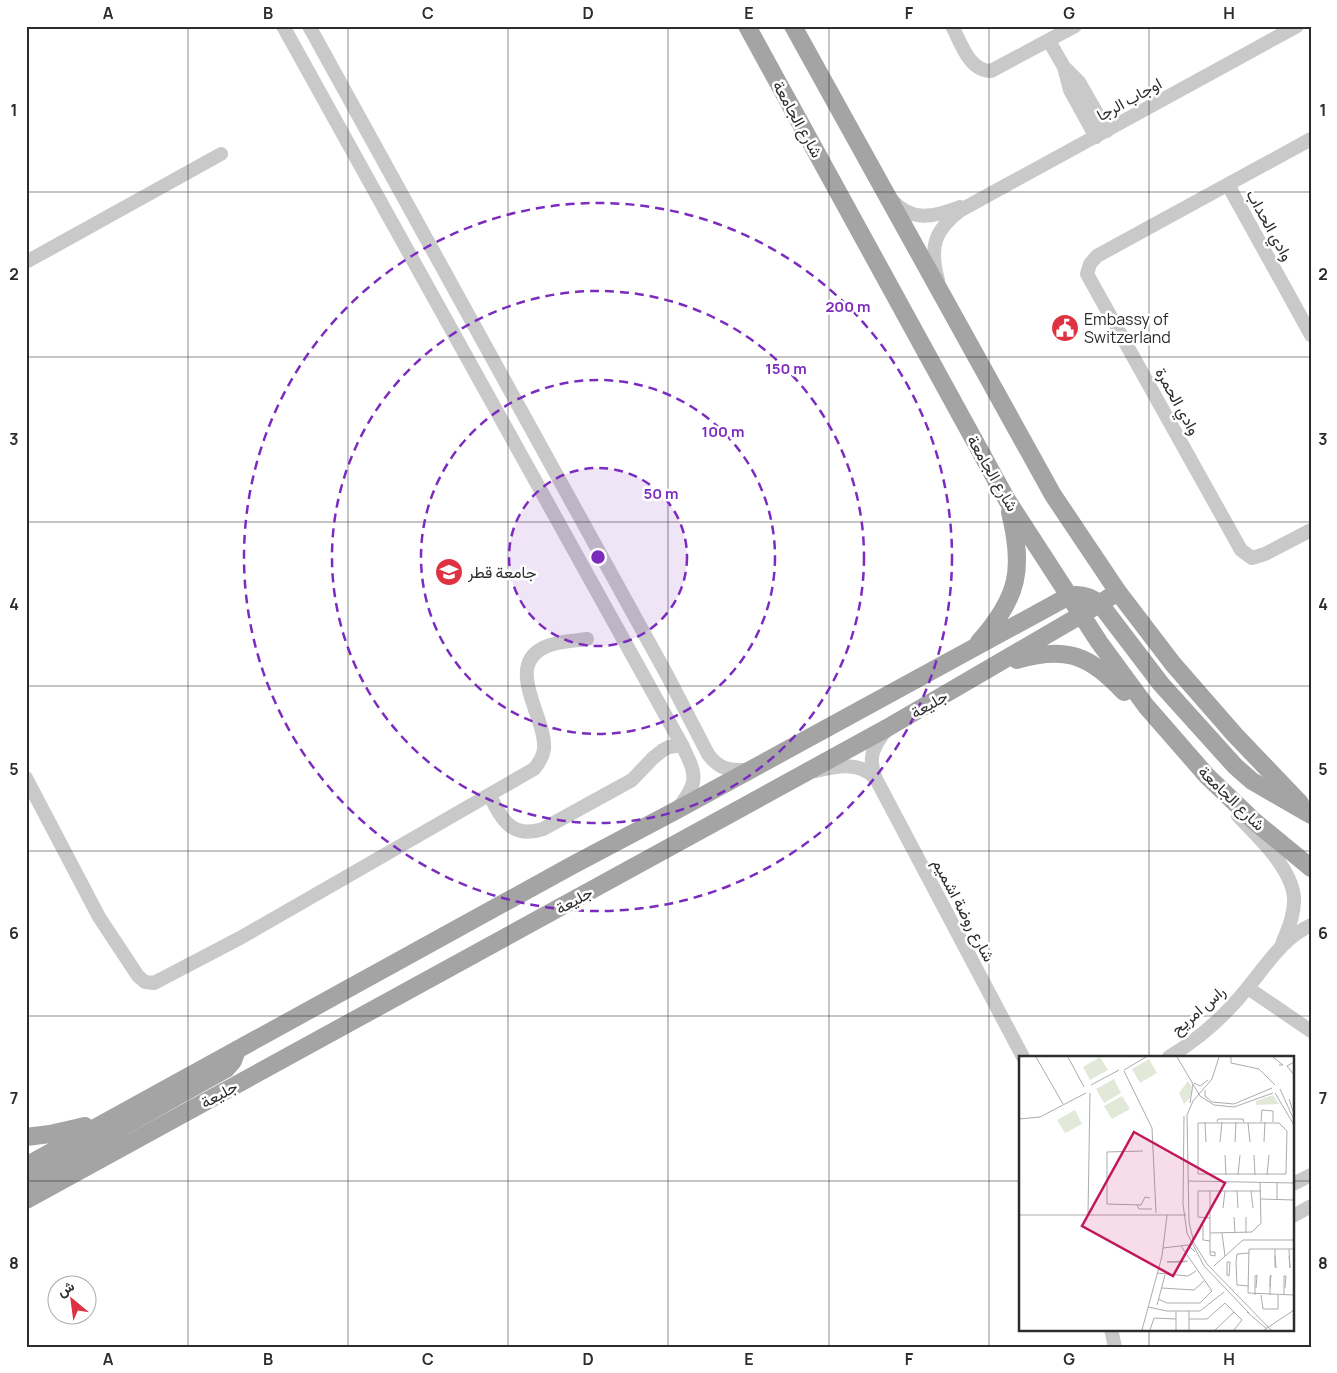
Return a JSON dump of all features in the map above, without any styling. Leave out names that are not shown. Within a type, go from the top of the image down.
[{"type":"main road","name":"شارع الجامعة","points":[[747,26],[1007,500],[1081,615],[1146,706],[1207,776],[1254,821],[1311,868]]},
{"type":"main road","points":[[793,26],[1053,495],[1118,592],[1173,664],[1235,735],[1311,815]]},
{"type":"main road","points":[[972,650],[1005,607],[1017,572],[1017,544],[1007,500]]},
{"type":"main road","name":"جليعة","points":[[26,1200],[805,774],[1118,592]]},
{"type":"main road","points":[[1069,596],[1088,597],[1100,604],[1161,684],[1235,766],[1252,781],[1311,815]]},
{"type":"main road","name":"جليعة","points":[[26,1166],[571,866],[752,770],[1069,596]]},
{"type":"main road","points":[[992,667],[1034,655],[1056,654],[1078,657],[1099,667],[1134,702],[1146,706]]},
{"type":"main road","points":[[26,1181],[226,1069],[233,1061],[237,1049]]},
{"type":"main road","points":[[26,1137],[50,1134],[107,1120]]},
{"type":"street","points":[[284,26],[682,745],[693,770],[693,782],[689,794],[675,811]]},
{"type":"street","points":[[309,26],[689,716],[708,754],[717,764],[734,770],[752,770]]},
{"type":"street","points":[[952,26],[974,65],[985,71],[997,69],[1075,26]]},
{"type":"street","name":"اوجاب الرجا","points":[[875,175],[896,205],[912,214],[922,217],[943,213],[977,200],[1102,134],[1297,26]]},
{"type":"street","points":[[1050,41],[1064,67],[1070,90],[1102,134]]},
{"type":"street","name":"وادي الحمرة","points":[[1311,139],[1097,256],[1090,264],[1087,274],[1241,550],[1252,558],[1265,554],[1311,530]]},
{"type":"street","points":[[26,262],[221,154]]},
{"type":"street","name":"وادي الحداب","points":[[1228,185],[1311,335]]},
{"type":"street","name":"اوجاب الرجا","points":[[945,301],[934,262],[933,251],[936,238],[954,216],[977,200]]},
{"type":"street","points":[[26,778],[99,917],[138,976],[145,982],[159,982],[528,774],[542,757],[544,742],[526,676],[530,661],[534,655],[547,646],[587,639]]},
{"type":"street","points":[[671,726],[681,725],[686,722],[689,716]]},
{"type":"street","name":"شارع روضة اشميم","points":[[887,728],[875,747],[871,758],[871,767],[1022,1056]]},
{"type":"street","points":[[490,796],[500,814],[511,827],[519,830],[535,831],[632,780],[663,750],[682,745]]},
{"type":"street","points":[[805,774],[833,767],[855,766],[868,772],[876,779]]},
{"type":"street","name":"راس امريح","points":[[1207,776],[1210,786],[1272,853],[1291,885],[1294,907],[1282,944]]},
{"type":"street","name":"راس امريح","points":[[1170,1056],[1199,1037],[1248,988],[1282,944],[1299,930],[1311,925]]},
{"type":"street","name":"راس امريح","points":[[1248,988],[1311,1031]]},
{"type":"street","points":[[1294,1184],[1311,1175]]},
{"type":"street","points":[[1294,1215],[1311,1206]]},
{"type":"street","points":[[1111,1330],[1115,1347]]},
{"type":"place","name":"Embassy of Switzerland","points":[[1065,328]]},
{"type":"place","name":"جامعة قطر","points":[[449,572]]}]
